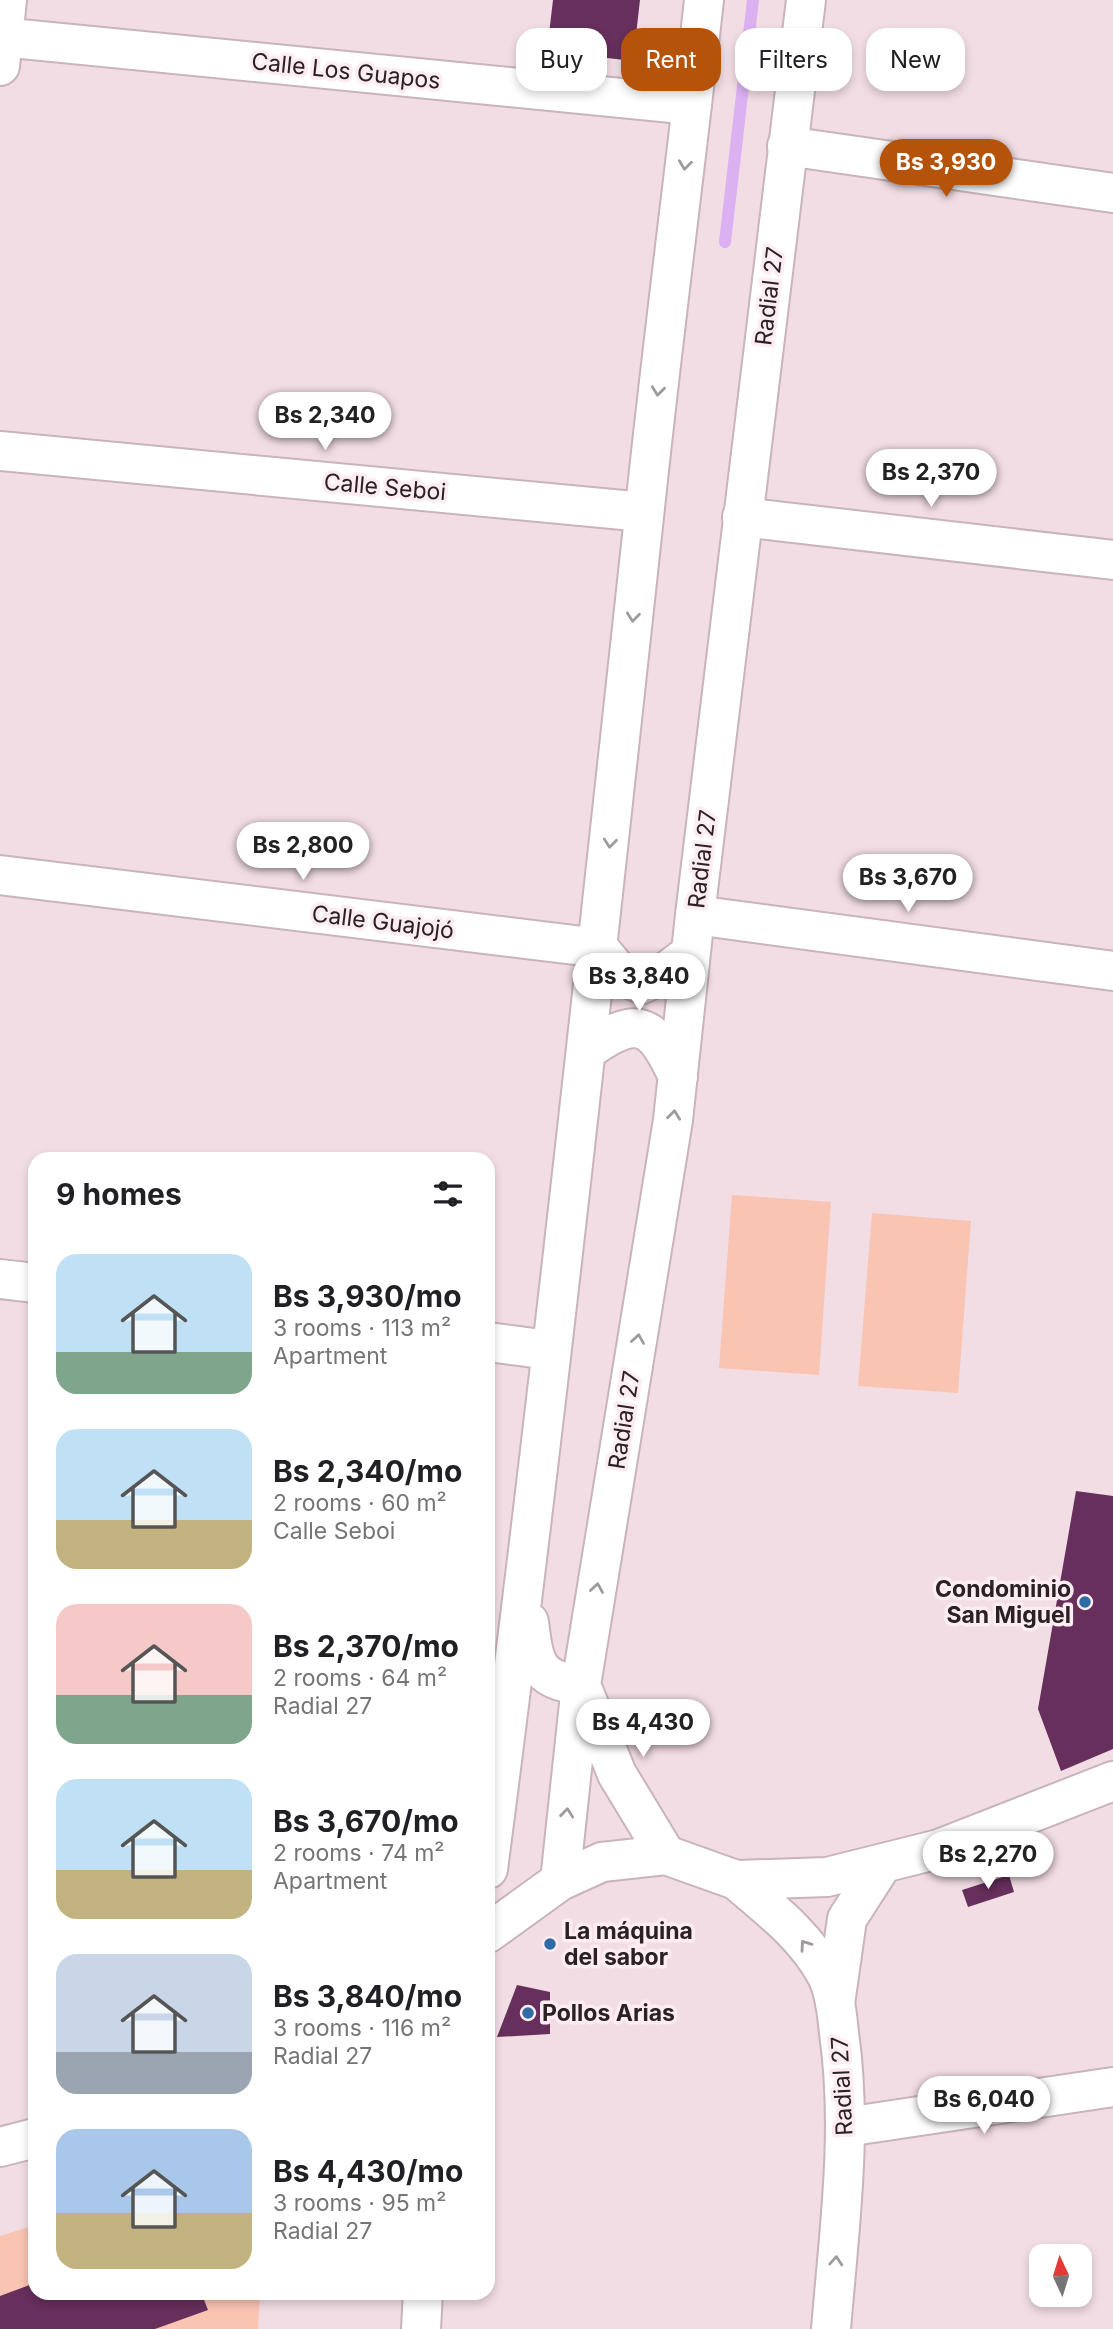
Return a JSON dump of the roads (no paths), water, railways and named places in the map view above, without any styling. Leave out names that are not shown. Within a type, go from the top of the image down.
[{"type":"street","points":[[495,1816],[525,1588],[599,948],[644,512],[704,0]]},
{"type":"street","name":"Radial 27","points":[[560,1881],[581,1685],[678,1077],[742,517],[806,0]]},
{"type":"street","name":"Calle Los Guapos","points":[[2,35],[692,105]]},
{"type":"street","points":[[787,146],[1113,193]]},
{"type":"street","name":"Calle Seboi","points":[[0,451],[644,512]]},
{"type":"street","points":[[742,517],[1113,560]]},
{"type":"street","name":"Calle Guajojó","points":[[0,875],[599,948]]},
{"type":"street","points":[[695,915],[1113,971]]},
{"type":"street","points":[[599,948],[622,976],[642,984],[663,974],[691,953]]},
{"type":"street","points":[[586,1051],[611,1034],[627,1028],[644,1029],[664,1046],[678,1077]]},
{"type":"street","points":[[0,1279],[28,1282]]},
{"type":"street","points":[[495,1343],[551,1350]]},
{"type":"street","points":[[525,1588],[533,1654],[542,1672],[554,1680],[581,1685],[617,1773],[666,1855]]},
{"type":"street","points":[[495,1928],[560,1881],[602,1862],[666,1855],[736,1880],[827,1877],[939,1849],[1113,1781]]},
{"type":"street","points":[[835,2004],[847,1919],[883,1863]]},
{"type":"street","name":"Radial 27","points":[[736,1880],[794,1929],[827,1976],[835,2004],[844,2066],[846,2127],[831,2329]]},
{"type":"street","points":[[846,2127],[1113,2087]]},
{"type":"street","points":[[0,2147],[28,2140]]},
{"type":"street","points":[[421,2329],[423,2300]]},
{"type":"waterway","points":[[725,242],[753,0]]},
{"type":"place","name":"Condominio San Miguel","points":[[1085,1602]]},
{"type":"place","name":"La máquina del sabor","points":[[550,1944]]},
{"type":"place","name":"Pollos Arias","points":[[528,2013]]}]
